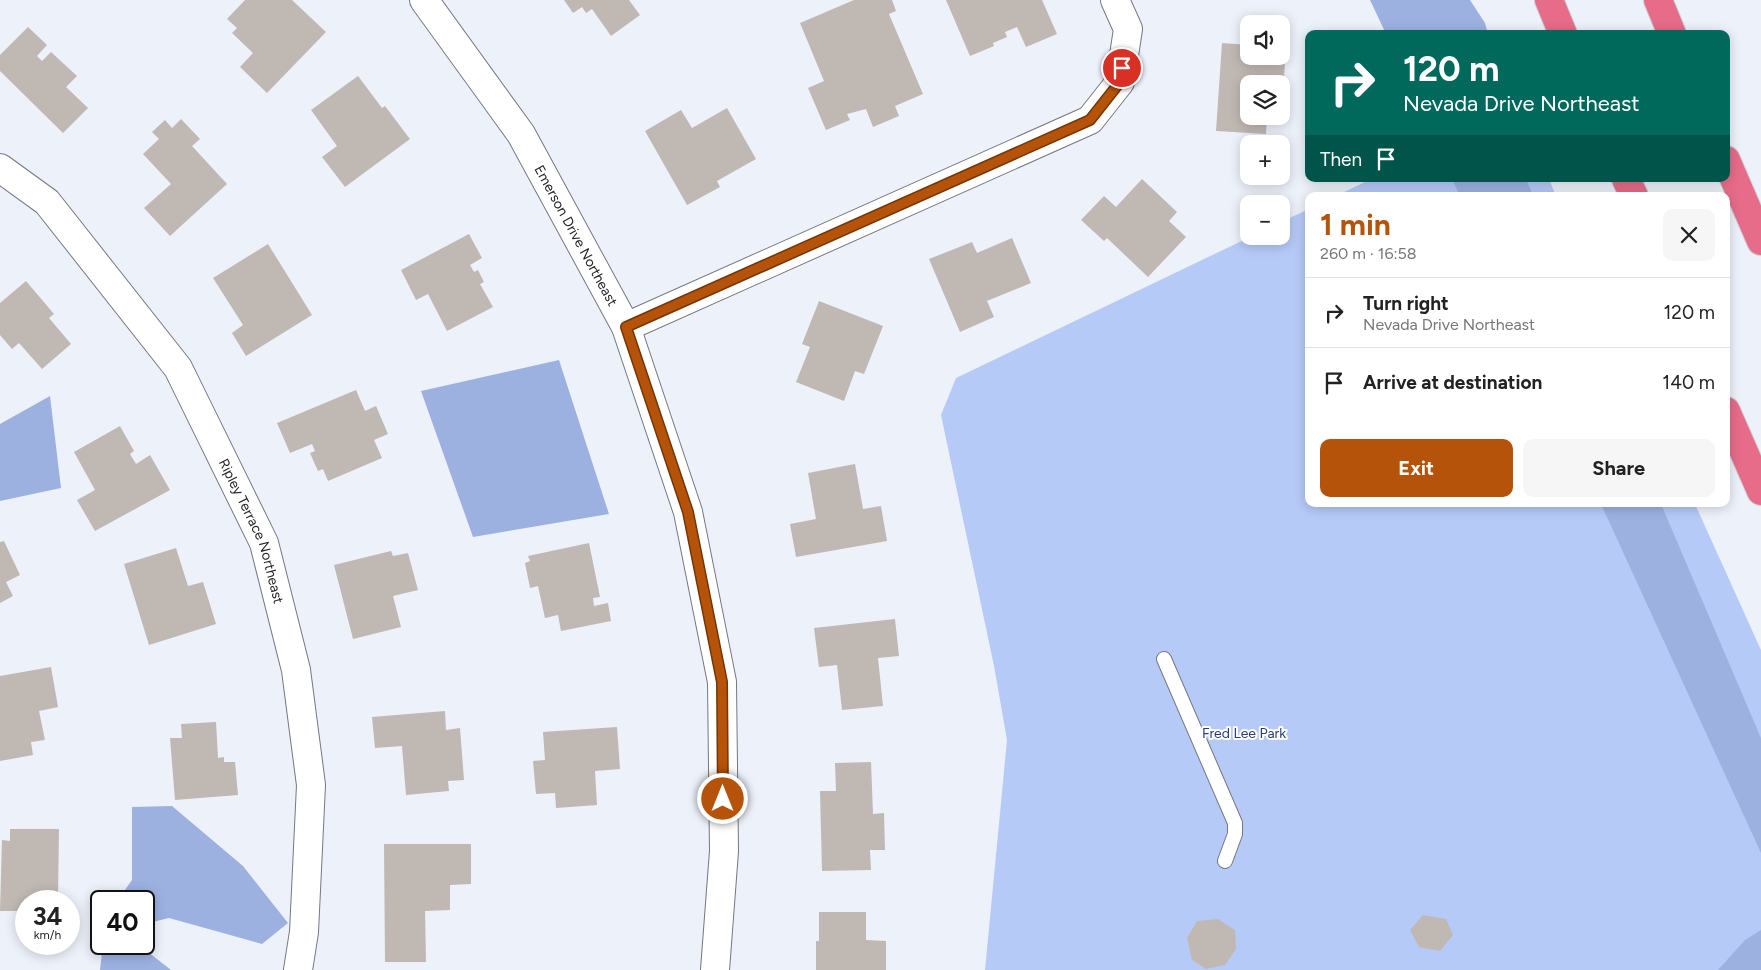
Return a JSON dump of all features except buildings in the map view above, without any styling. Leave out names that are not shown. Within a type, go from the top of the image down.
[{"type":"highway","points":[[1549,0],[1561,30]]},
{"type":"highway","points":[[1658,0],[1670,30]]},
{"type":"highway","points":[[1730,169],[1761,241]]},
{"type":"highway","points":[[1730,419],[1761,491]]},
{"type":"street","name":"Emerson Drive Northeast","points":[[424,0],[521,134],[626,327],[688,512],[722,682],[724,850],[715,970]]},
{"type":"street","points":[[626,327],[1090,120],[1120,82],[1128,29],[1115,0]]},
{"type":"street","name":"Ripley Terrace Northeast","points":[[0,168],[47,202],[178,368],[264,543],[296,670],[311,785],[304,932],[298,970]]},
{"type":"lane","points":[[1164,659],[1235,823],[1235,834],[1225,861]]},
{"type":"green space","points":[[1365,182],[1550,182],[1554,192],[1344,192]]},
{"type":"green space","name":"Fred Lee Park","points":[[1305,211],[1305,507],[1696,507],[1761,650],[1761,970],[985,970],[1007,740],[994,666],[941,415],[956,378],[1240,242],[1240,245],[1290,245],[1290,218]]},
{"type":"shaded area","points":[[1370,0],[1470,0],[1485,23],[1487,30],[1384,30]]},
{"type":"shaded area","points":[[1453,182],[1527,182],[1531,192],[1458,192]]},
{"type":"shaded area","points":[[559,360],[609,514],[473,537],[421,391]]},
{"type":"shaded area","points":[[50,396],[61,488],[0,501],[0,424]]},
{"type":"shaded area","points":[[1602,507],[1662,507],[1761,738],[1761,853]]},
{"type":"shaded area","points":[[172,806],[243,866],[288,923],[262,944],[169,918],[155,921],[155,890],[125,890],[132,880],[132,807]]},
{"type":"shaded area","points":[[1761,930],[1761,970],[1718,970],[1745,940]]},
{"type":"shaded area","points":[[102,955],[152,955],[171,970],[100,970]]},
{"type":"route","points":[[723,799],[722,682],[688,512],[626,327],[1090,120],[1120,82],[1122,68]]}]
